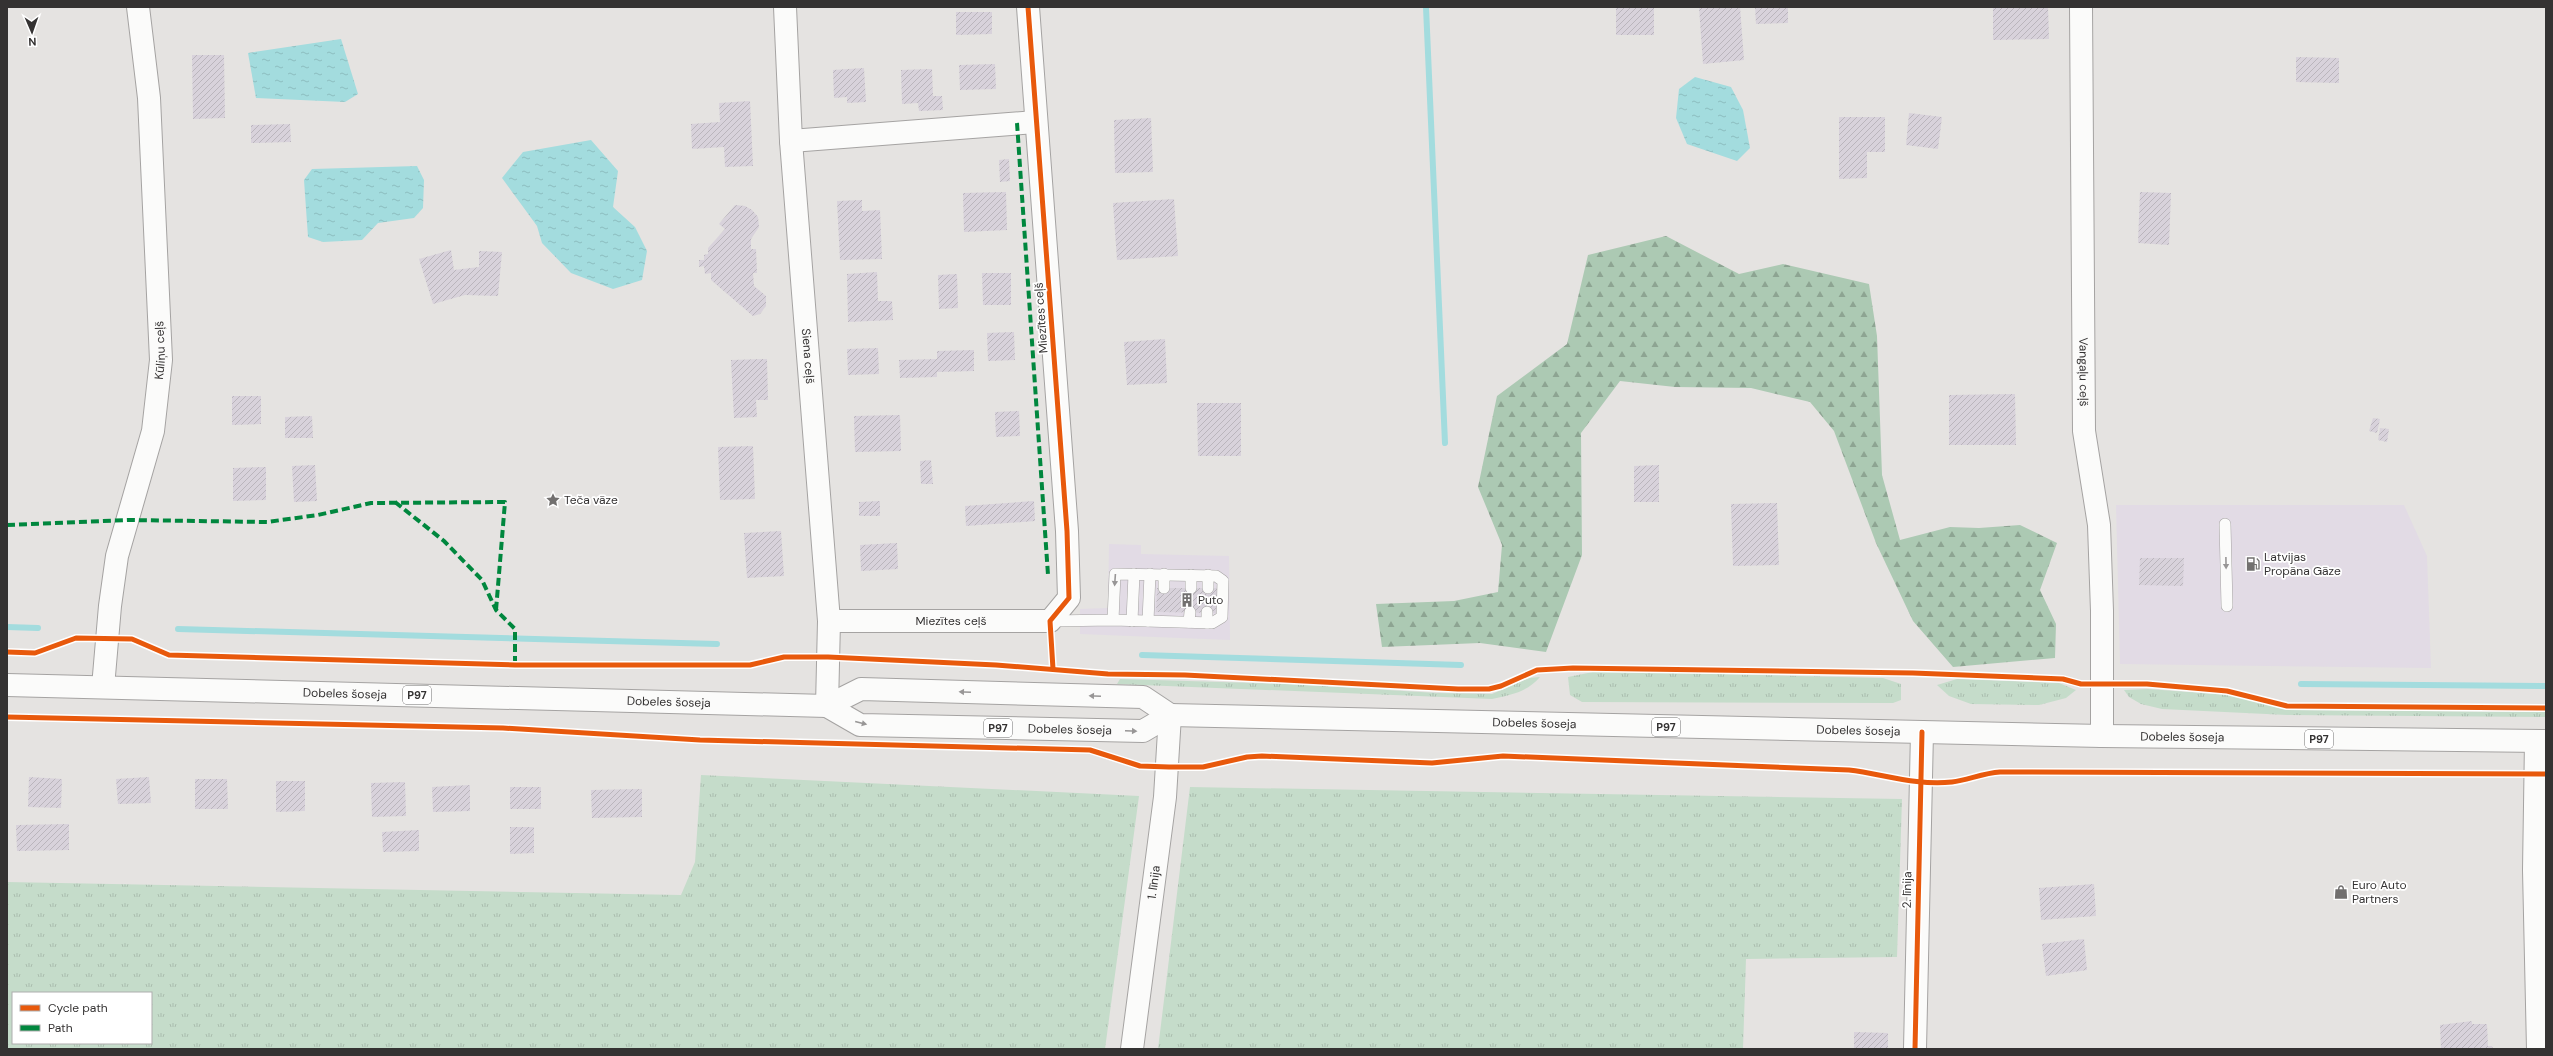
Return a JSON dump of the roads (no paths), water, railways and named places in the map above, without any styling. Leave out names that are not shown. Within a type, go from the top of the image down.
[{"type":"street","name":"Kūliņu ceļš","points":[[103,687],[110,606],[117,556],[153,431],[161,360],[149,98],[138,7]]},
{"type":"street","name":"Siena ceļš","points":[[785,7],[791,140],[829,621],[827,706]]},
{"type":"street","name":"Miezītes ceļš","points":[[829,621],[1050,621],[1069,598],[1067,531],[1028,7]]},
{"type":"street","name":"Vangaļu ceļš","points":[[2081,7],[2084,430],[2099,525],[2102,619],[2102,736]]},
{"type":"street","points":[[791,140],[1036,122]]},
{"type":"street","name":"Dobeles šoseja","points":[[7,685],[827,706],[861,689],[1143,697],[1170,715]]},
{"type":"street","name":"Dobeles šoseja","points":[[827,706],[860,725],[1143,731],[1170,715],[2102,736],[2541,741]]},
{"type":"street","name":"1. līnija","points":[[1132,1049],[1165,797],[1170,715]]},
{"type":"street","name":"2. līnija","points":[[1916,1049],[1922,732]]},
{"type":"street","points":[[2538,1049],[2534,870],[2541,741]]},
{"type":"lane","points":[[2225,524],[2227,606]]},
{"type":"lane","points":[[1050,621],[1148,621],[1163,617],[1222,617],[1223,581],[1216,576],[1115,574],[1113,620]]},
{"type":"lane","points":[[1132,620],[1134,574]]},
{"type":"lane","points":[[1148,621],[1150,574]]},
{"type":"lane","points":[[1164,574],[1164,588]]},
{"type":"lane","points":[[1191,575],[1191,588]]},
{"type":"lane","points":[[1208,576],[1208,588]]},
{"type":"water","points":[[341,39],[358,94],[345,102],[256,98],[248,53]]},
{"type":"water","points":[[1695,77],[1731,87],[1743,110],[1750,148],[1737,161],[1687,144],[1676,118],[1679,89]]},
{"type":"water","points":[[591,140],[618,171],[613,207],[635,227],[647,251],[642,280],[613,289],[571,273],[542,243],[537,226],[502,178],[523,152]]},
{"type":"water","points":[[417,166],[424,180],[423,208],[414,218],[378,223],[362,240],[323,242],[308,237],[304,180],[312,169]]},
{"type":"waterway","points":[[1426,7],[1445,443]]},
{"type":"waterway","points":[[7,627],[38,628]]},
{"type":"waterway","points":[[178,629],[717,644]]},
{"type":"waterway","points":[[1142,655],[1461,665]]},
{"type":"waterway","points":[[2301,684],[2546,686]]},
{"type":"place","name":"Teča vāze","points":[[553,500]]},
{"type":"place","name":"Latvijas Propāna Gāze","points":[[2253,564]]},
{"type":"place","name":"Puto","points":[[1187,600]]},
{"type":"place","name":"Euro Auto Partners","points":[[2341,892]]}]
